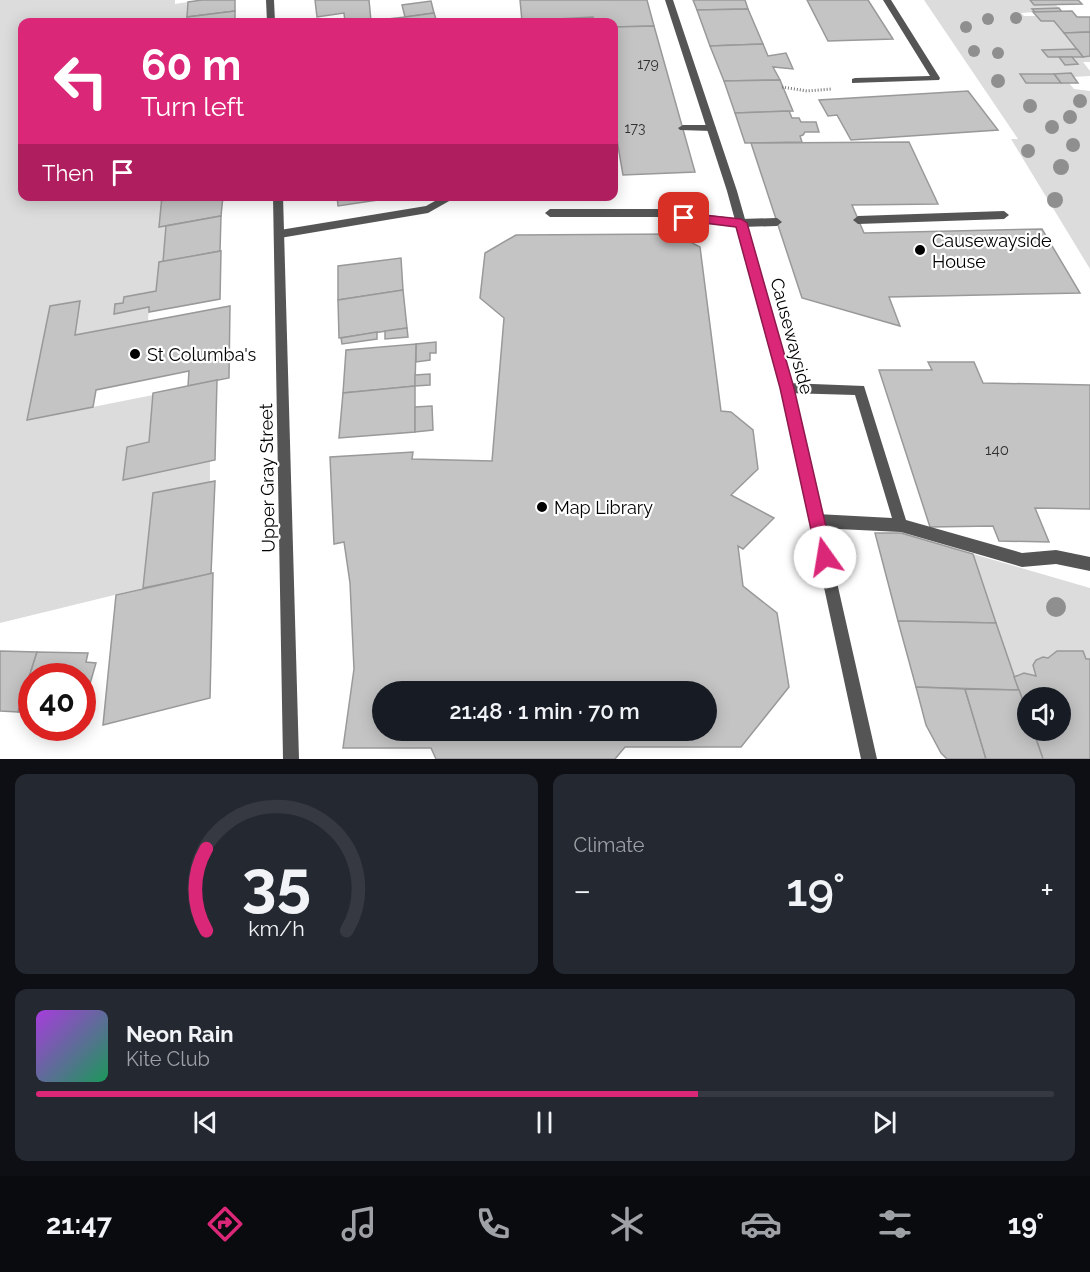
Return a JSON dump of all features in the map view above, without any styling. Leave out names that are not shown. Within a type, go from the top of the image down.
[{"type":"street","points":[[270,0],[271,18]]},
{"type":"street","name":"Causewayside","points":[[669,0],[741,223],[787,388],[869,759]]},
{"type":"street","points":[[855,81],[936,78],[886,0]]},
{"type":"street","points":[[683,128],[711,128]]},
{"type":"street","name":"Upper Gray Street","points":[[278,201],[291,759]]},
{"type":"street","points":[[280,234],[428,209],[443,201]]},
{"type":"street","points":[[550,213],[662,213],[741,223],[777,222]]},
{"type":"street","points":[[858,220],[1004,215]]},
{"type":"street","points":[[787,388],[860,390],[901,525]]},
{"type":"street","points":[[817,521],[901,525],[1022,560],[1056,557],[1090,564]]},
{"type":"path","points":[[782,87],[827,91],[855,81]]},
{"type":"shaded area","points":[[0,0],[175,0],[175,4],[188,2],[187,18],[18,18],[18,201],[162,201],[159,227],[166,226],[163,262],[156,291],[124,297],[123,303],[115,305],[114,314],[149,307],[148,321],[75,335],[80,301],[50,307],[27,420],[153,395],[149,442],[127,447],[124,480],[210,461],[210,482],[153,494],[143,588],[0,623]]},
{"type":"shaded area","points":[[924,0],[1030,0],[1034,5],[1056,5],[1059,8],[1033,9],[1035,12],[1021,13],[1024,16],[1036,16],[1041,21],[1054,21],[1077,49],[1043,51],[1048,57],[1059,57],[1065,65],[1078,64],[1072,57],[1090,56],[1090,62],[1083,62],[1090,71],[1090,76],[1073,77],[1071,73],[1020,75],[1026,83],[1069,83],[1074,89],[1090,91],[1090,269],[1011,139],[1018,139]]},
{"type":"shaded area","points":[[973,554],[1090,588],[1090,659],[1086,659],[1083,652],[1057,651],[1048,658],[1043,657],[1036,660],[1033,666],[1036,676],[1024,673],[1014,677]]},
{"type":"building","points":[[235,0],[235,11],[187,17],[188,2]]},
{"type":"building","points":[[315,0],[369,0],[371,18],[345,18],[344,13],[317,17]]},
{"type":"building","points":[[520,0],[647,0],[654,26],[618,27],[618,18],[522,18]]},
{"type":"building","points":[[693,0],[745,0],[748,9],[697,10]]},
{"type":"building","points":[[807,0],[868,0],[893,39],[828,41]]},
{"type":"building","points":[[1030,0],[1078,0],[1082,4],[1034,5]]},
{"type":"building","points":[[431,1],[434,13],[405,17],[402,5]]},
{"type":"building","points":[[1059,8],[1062,12],[1035,12],[1032,9]]},
{"type":"building","points":[[748,9],[763,44],[710,46],[697,10]]},
{"type":"building","points":[[235,11],[235,18],[187,17]]},
{"type":"building","points":[[1072,11],[1077,17],[1090,17],[1090,32],[1064,33],[1054,21],[1041,21],[1033,12]]},
{"type":"building","points":[[434,13],[436,18],[396,18]]},
{"type":"building","points":[[654,26],[695,172],[623,175],[618,146],[618,27]]},
{"type":"building","points":[[1090,32],[1090,56],[1083,57],[1064,33]]},
{"type":"building","points":[[763,44],[768,56],[786,53],[793,69],[773,67],[780,80],[724,81],[710,46]]},
{"type":"building","points":[[1077,49],[1083,57],[1048,57],[1042,50]]},
{"type":"building","points":[[1059,57],[1072,57],[1078,64],[1065,65]]},
{"type":"building","points":[[1071,73],[1078,83],[1061,83],[1054,74]]},
{"type":"building","points":[[1020,74],[1054,74],[1061,83],[1026,83]]},
{"type":"building","points":[[780,80],[793,111],[735,113],[724,81]]},
{"type":"building","points":[[968,91],[998,130],[851,140],[837,115],[828,116],[819,100]]},
{"type":"building","points":[[789,111],[792,118],[799,118],[801,122],[816,122],[819,132],[805,132],[800,136],[802,142],[745,143],[735,113]]},
{"type":"building","name":"Causewayside House","points":[[909,142],[938,204],[852,205],[864,233],[1042,229],[1080,293],[889,297],[900,326],[802,298],[751,143]]},
{"type":"building","points":[[162,201],[222,201],[221,216],[159,227]]},
{"type":"building","points":[[338,201],[371,201],[338,206]]},
{"type":"building","points":[[221,216],[220,251],[163,262],[166,226]]},
{"type":"building","name":"Map Library","points":[[675,234],[700,247],[721,411],[731,412],[753,430],[758,469],[731,495],[774,518],[743,549],[738,546],[743,586],[777,613],[789,687],[741,747],[625,747],[615,759],[436,759],[431,748],[343,748],[354,669],[350,583],[344,542],[334,544],[330,457],[413,452],[412,459],[492,461],[504,318],[480,298],[485,253],[516,235]]},
{"type":"building","points":[[221,251],[220,299],[149,312],[149,307],[114,314],[115,304],[123,303],[124,297],[156,291],[159,262]]},
{"type":"building","points":[[401,258],[403,290],[338,300],[338,266]]},
{"type":"building","points":[[403,290],[407,328],[339,338],[338,300]]},
{"type":"building","name":"St Columba's","points":[[80,301],[75,335],[230,306],[229,378],[188,386],[189,371],[96,390],[93,407],[27,420],[50,306]]},
{"type":"building","points":[[407,328],[408,337],[385,339],[385,331]]},
{"type":"building","points":[[377,332],[377,339],[342,344],[341,338]]},
{"type":"building","points":[[436,342],[436,353],[430,353],[430,360],[416,362],[416,344]]},
{"type":"building","points":[[416,344],[415,386],[343,393],[346,350]]},
{"type":"building","points":[[928,362],[974,362],[983,383],[1090,385],[1090,509],[1035,508],[1049,542],[999,541],[993,526],[930,527],[879,370],[932,370]]},
{"type":"building","points":[[430,374],[430,385],[415,386],[415,375]]},
{"type":"building","points":[[217,380],[215,460],[123,480],[127,447],[149,442],[153,393]]},
{"type":"building","points":[[415,386],[415,432],[339,438],[343,393]]},
{"type":"building","points":[[432,406],[433,430],[415,432],[415,407]]},
{"type":"building","points":[[215,481],[211,574],[143,588],[153,493]]},
{"type":"building","points":[[875,533],[901,533],[973,554],[996,623],[898,621]]},
{"type":"building","points":[[213,573],[210,698],[103,725],[116,595]]},
{"type":"building","points":[[898,621],[996,623],[1018,687],[1017,690],[916,687]]},
{"type":"building","points":[[0,651],[37,652],[34,663],[18,663],[18,712],[0,711]]},
{"type":"building","points":[[1057,651],[1083,651],[1086,659],[1090,659],[1090,759],[1043,759],[1037,741],[1071,741],[1071,687],[1018,687],[1014,677],[1024,673],[1036,676],[1033,665],[1036,660],[1043,657],[1048,658]]},
{"type":"building","points":[[37,652],[88,653],[86,662],[96,663],[34,663]]},
{"type":"building","points":[[916,687],[965,689],[986,759],[947,759],[941,753],[926,725]]},
{"type":"building","points":[[965,689],[1017,690],[1017,741],[1037,741],[1043,759],[986,759]]},
{"type":"place","name":"Causewayside House","points":[[920,250]]},
{"type":"place","name":"St Columba's","points":[[135,354]]},
{"type":"place","name":"Map Library","points":[[542,507]]},
{"type":"route","points":[[684,218],[741,223],[787,388],[825,557]]}]
